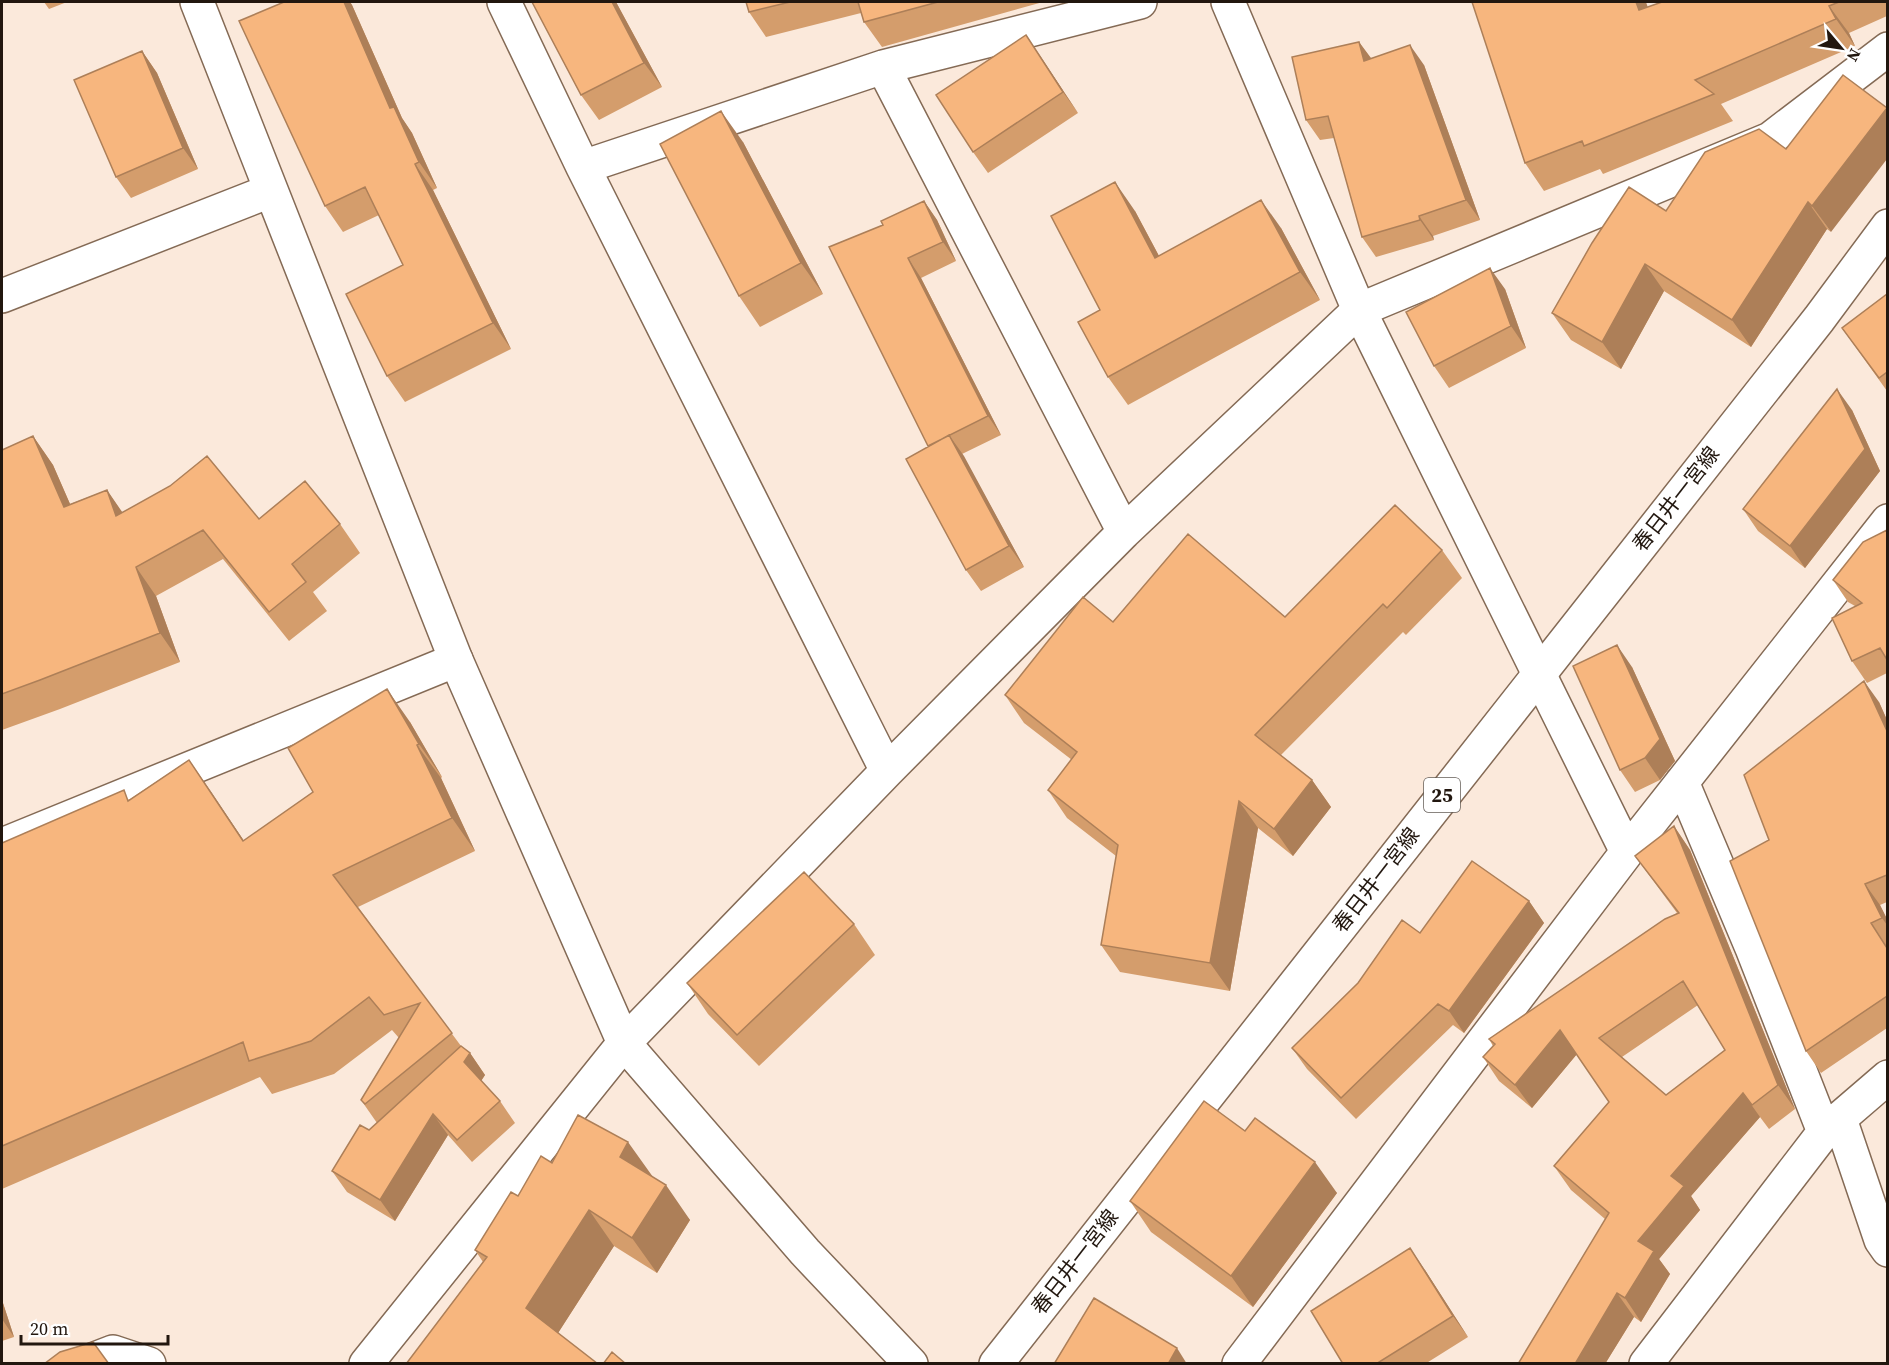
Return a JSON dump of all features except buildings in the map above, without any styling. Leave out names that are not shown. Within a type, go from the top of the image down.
[{"type":"street","points":[[197,2],[456,660],[624,1043],[805,1252],[911,1364]]},
{"type":"street","points":[[504,2],[583,167],[887,771]]},
{"type":"street","points":[[583,167],[883,67],[1140,2]]},
{"type":"street","points":[[1228,2],[1359,310],[1627,852]]},
{"type":"street","points":[[366,1364],[624,1043],[887,771],[1124,532],[1359,310],[1770,139],[1887,49]]},
{"type":"street","points":[[883,67],[1124,532]]},
{"type":"street","points":[[2,296],[270,191]]},
{"type":"street","name":"春日井一宮線","points":[[996,1364],[1819,319],[1887,226]]},
{"type":"street","points":[[1239,1364],[1627,852],[1887,521]]},
{"type":"street","points":[[2,845],[456,660]]},
{"type":"street","points":[[1682,782],[1752,948],[1887,1250]]},
{"type":"street","points":[[1646,1364],[1832,1125],[1887,1077]]},
{"type":"street","points":[[82,1364],[113,1352],[149,1364]]}]
